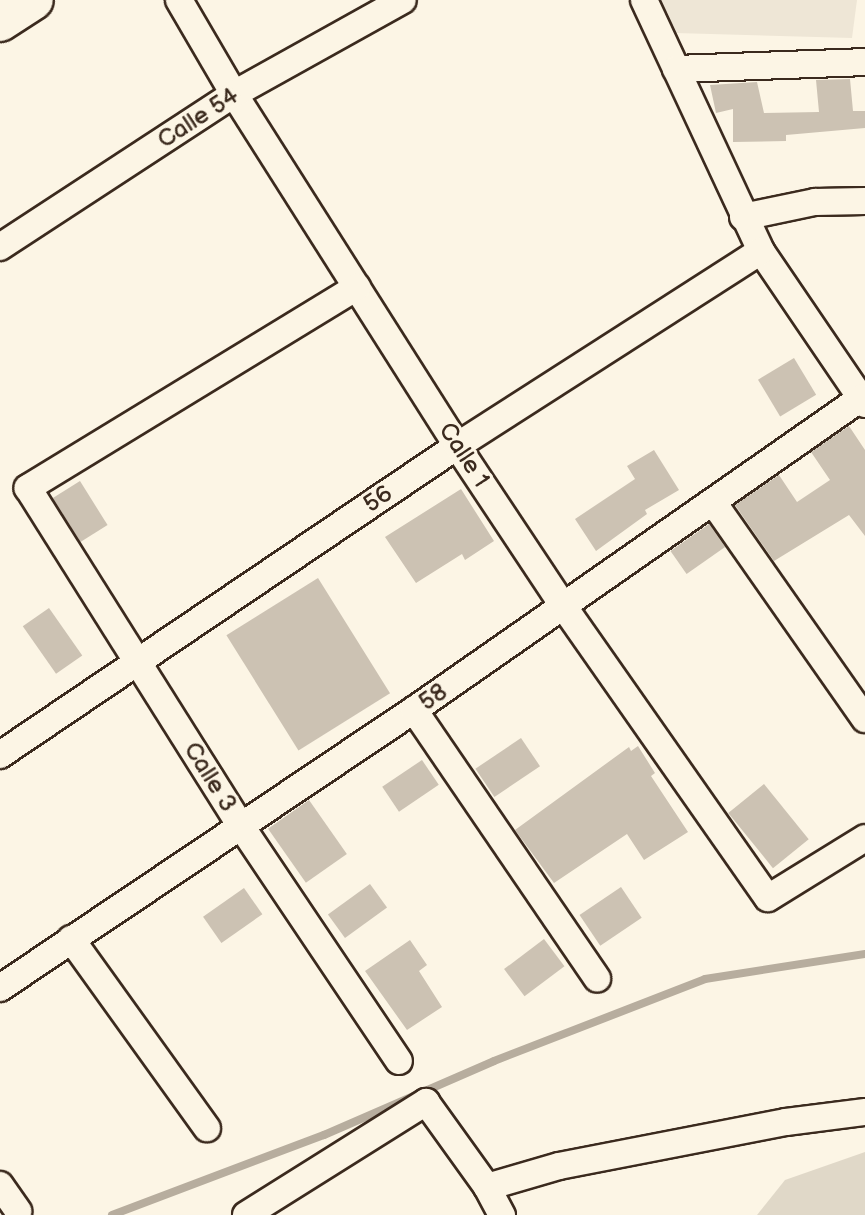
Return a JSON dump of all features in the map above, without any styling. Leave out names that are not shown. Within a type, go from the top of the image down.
[{"type":"street","points":[[0,22],[34,0]]},
{"type":"street","name":"Calle 1","points":[[179,0],[234,94],[457,446],[564,607],[768,898],[865,838]]},
{"type":"street","name":"Calle 54","points":[[0,247],[234,94],[403,0]]},
{"type":"street","points":[[644,0],[761,251],[863,401]]},
{"type":"street","points":[[676,69],[865,62]]},
{"type":"street","points":[[743,217],[815,202],[865,201]]},
{"type":"street","name":"56","points":[[0,755],[457,446],[761,251]]},
{"type":"street","name":"Calle 3","points":[[357,287],[28,488],[241,826],[399,1061]]},
{"type":"street","name":"58","points":[[0,988],[414,710],[863,401]]},
{"type":"street","points":[[713,502],[865,719]]},
{"type":"street","points":[[414,710],[597,978]]},
{"type":"street","points":[[71,939],[207,1128]]},
{"type":"street","points":[[246,1215],[426,1102],[487,1187],[502,1215]]},
{"type":"street","points":[[487,1187],[559,1166],[793,1121],[865,1112]]},
{"type":"street","points":[[0,1185],[18,1211]]},
{"type":"shaded area","points":[[661,0],[857,0],[852,38],[675,33]]},
{"type":"shaded area","points":[[865,1152],[865,1215],[757,1215],[785,1180]]},
{"type":"building","points":[[850,79],[853,111],[865,111],[865,128],[786,135],[786,141],[733,142],[733,109],[716,113],[710,85],[757,82],[764,113],[819,112],[816,80]]},
{"type":"building","points":[[794,358],[816,395],[780,416],[758,380]]},
{"type":"building","points":[[849,426],[865,450],[865,536],[849,515],[774,561],[735,505],[779,475],[797,502],[830,480],[811,452]]},
{"type":"building","points":[[654,450],[679,490],[645,510],[647,514],[596,551],[575,519],[635,479],[627,466]]},
{"type":"building","points":[[80,481],[108,525],[80,542],[53,498]]},
{"type":"building","points":[[461,489],[494,541],[465,560],[462,554],[416,583],[385,537]]},
{"type":"building","points":[[709,524],[725,547],[687,574],[670,551]]},
{"type":"building","points":[[318,578],[390,693],[298,751],[226,635]]},
{"type":"building","points":[[49,608],[82,656],[56,674],[23,626]]},
{"type":"building","points":[[521,738],[540,766],[494,797],[475,769]]},
{"type":"building","points":[[638,746],[655,773],[651,776],[688,832],[644,860],[627,834],[554,883],[515,830],[629,747],[631,751]]},
{"type":"building","points":[[422,760],[439,785],[399,812],[382,787]]},
{"type":"building","points":[[764,784],[809,839],[773,868],[728,813]]},
{"type":"building","points":[[309,800],[347,854],[306,883],[268,829]]},
{"type":"building","points":[[370,884],[387,907],[345,938],[328,915]]},
{"type":"building","points":[[621,887],[642,918],[600,946],[580,915]]},
{"type":"building","points":[[244,888],[262,914],[221,943],[203,917]]},
{"type":"building","points":[[544,939],[564,966],[525,996],[504,969]]},
{"type":"building","points":[[410,940],[427,965],[419,971],[442,1007],[407,1030],[365,971]]},
{"type":"waterway","points":[[112,1215],[324,1135],[494,1061],[705,979],[865,954]]}]
